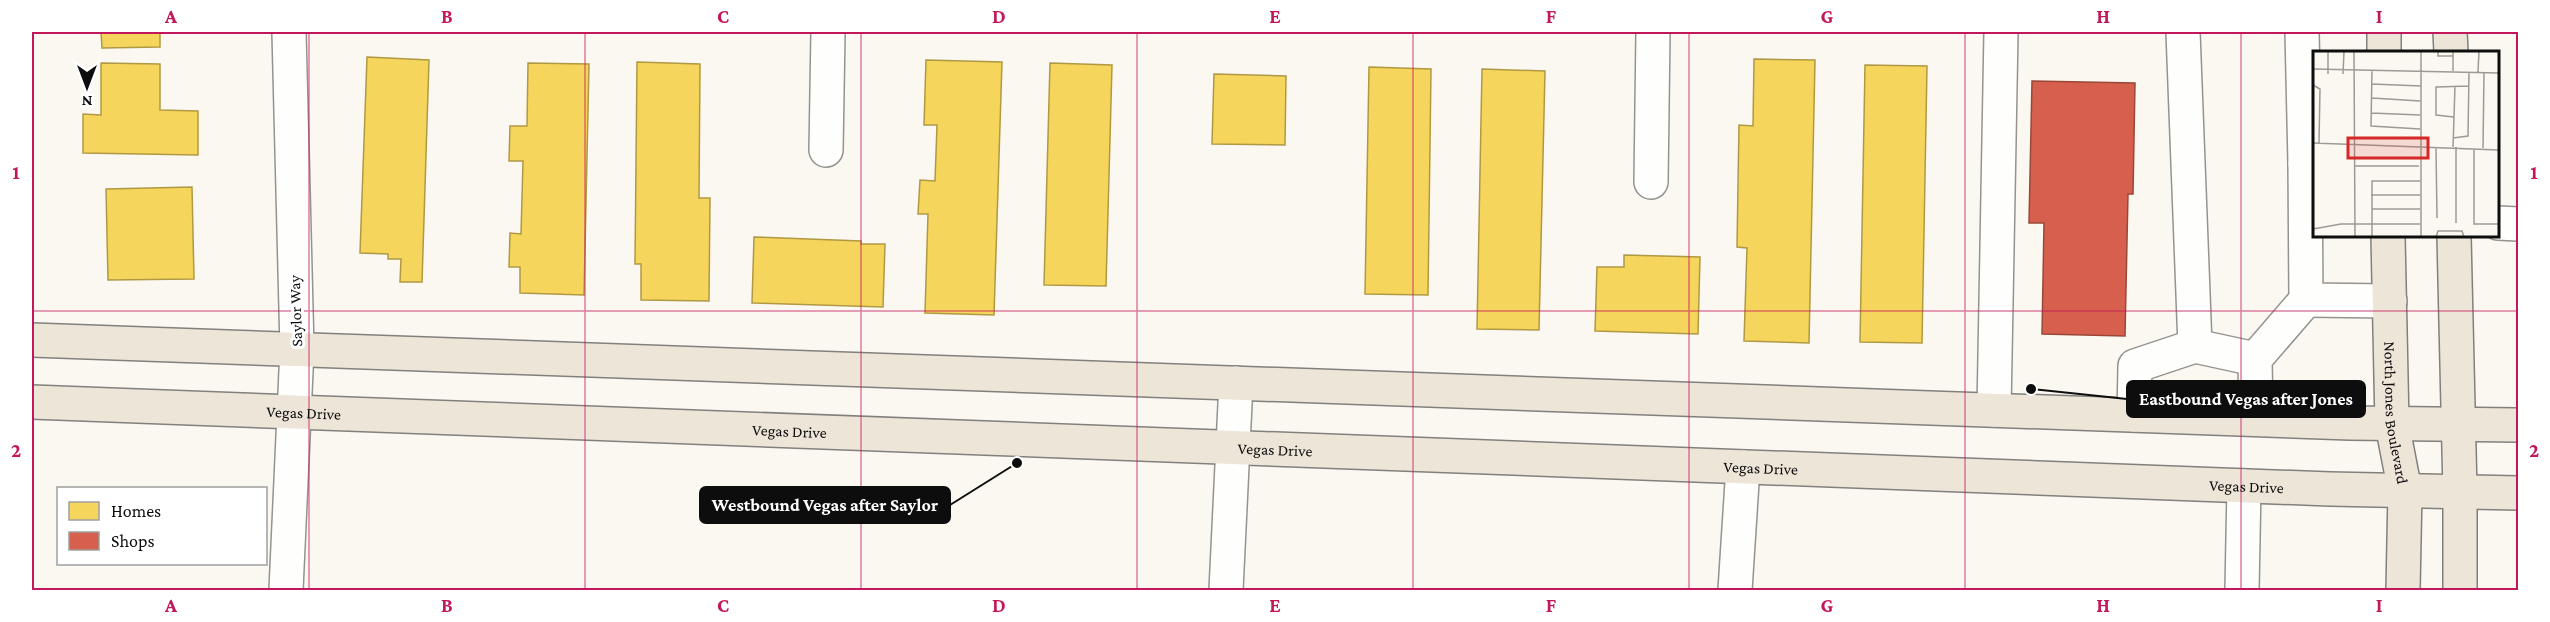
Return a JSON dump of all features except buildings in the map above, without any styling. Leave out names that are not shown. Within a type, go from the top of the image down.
[{"type":"main road","points":[[2384,32],[2384,51]]},
{"type":"main road","points":[[2450,32],[2451,51]]},
{"type":"main road","name":"North Jones Boulevard","points":[[2388,237],[2392,424],[2405,491],[2403,591]]},
{"type":"main road","points":[[2454,237],[2459,425],[2460,591]]},
{"type":"main road","points":[[32,340],[2392,424],[2518,425]]},
{"type":"main road","name":"Vegas Drive","points":[[32,402],[2244,486],[2518,493]]},
{"type":"street","name":"Saylor Way","points":[[286,591],[297,349],[289,32]]},
{"type":"street","points":[[826,150],[828,32]]},
{"type":"street","points":[[1651,182],[1653,32]]},
{"type":"street","points":[[1994,410],[2001,32]]},
{"type":"street","points":[[2183,32],[2195,346]]},
{"type":"street","points":[[2256,419],[2255,359],[2306,300],[2310,164],[2302,32]]},
{"type":"street","points":[[2499,223],[2518,224]]},
{"type":"street","points":[[2306,300],[2390,301]]},
{"type":"street","points":[[2134,415],[2135,366],[2195,346],[2255,359]]},
{"type":"street","points":[[1226,591],[1236,383]]},
{"type":"street","points":[[1735,591],[1743,467]]},
{"type":"street","points":[[2242,591],[2244,486]]},
{"type":"place","name":"Eastbound Vegas after Jones","points":[[2031,389]]},
{"type":"place","name":"Westbound Vegas after Saylor","points":[[1017,463]]}]
